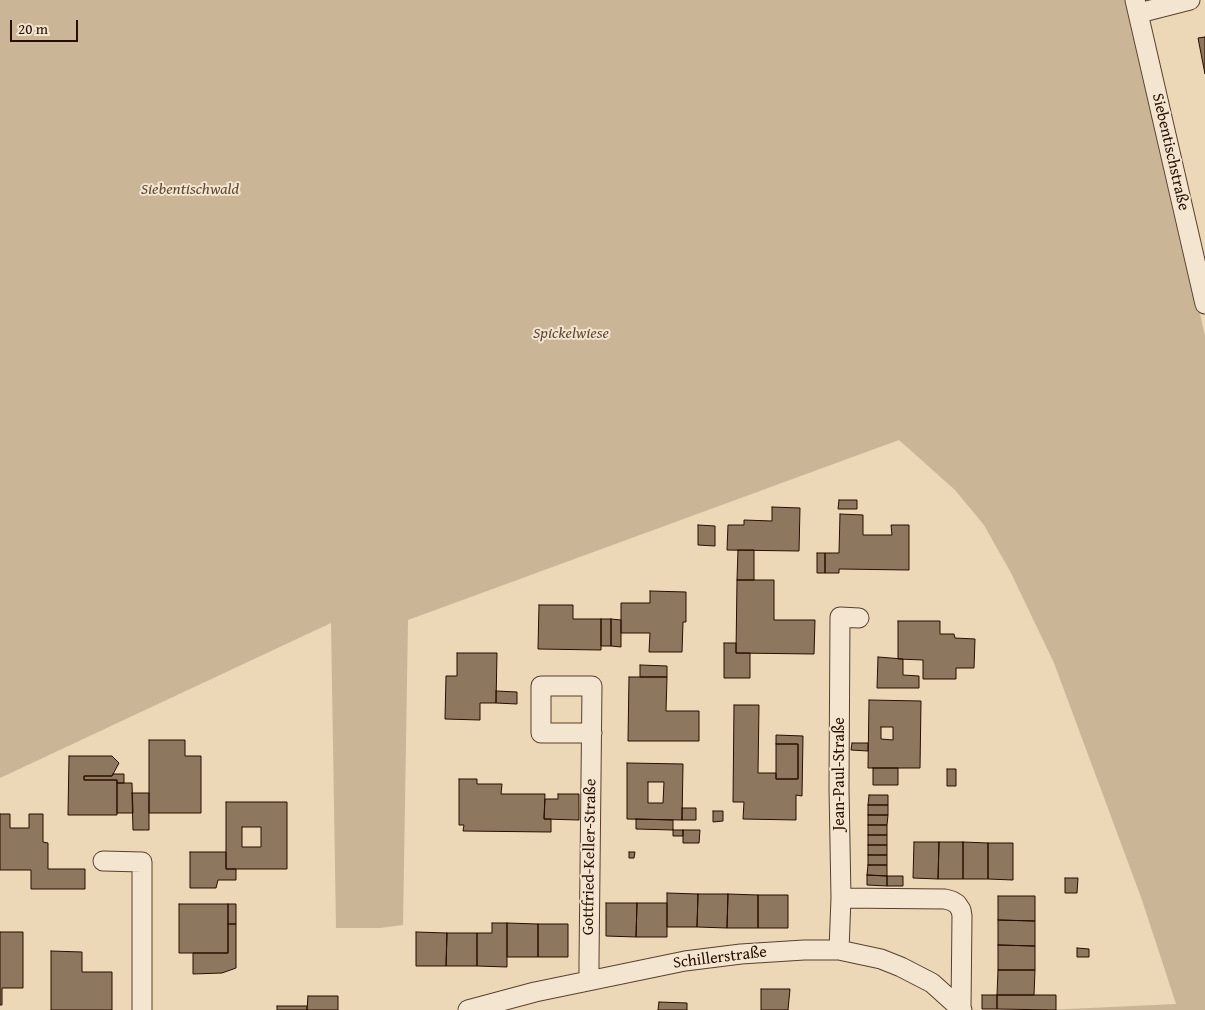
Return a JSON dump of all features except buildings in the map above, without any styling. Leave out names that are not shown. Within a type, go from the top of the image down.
[{"type":"street","points":[[1137,6],[1190,0]]},
{"type":"street","name":"Siebentischstraße","points":[[1137,6],[1205,304]]},
{"type":"street","name":"Jean-Paul-Straße","points":[[839,950],[841,898],[839,788],[840,617],[859,618]]},
{"type":"street","name":"Gottfried-Keller-Straße","points":[[589,980],[592,733]]},
{"type":"street","points":[[103,862],[142,862],[142,1010]]},
{"type":"street","name":"Schillerstraße","points":[[841,898],[946,899],[957,904],[962,916],[962,1009]]},
{"type":"street","name":"Schillerstraße","points":[[468,1010],[535,992],[685,961],[794,950],[839,950],[881,959],[932,983],[962,1009]]},
{"type":"green space","points":[[0,0],[1130,0],[1205,336],[1205,1010],[1046,1010],[1176,1004],[1142,900],[1054,663],[1011,573],[984,525],[955,490],[899,440],[408,620],[403,925],[380,928],[336,928],[331,623],[0,778]]},
{"type":"park label","name":"Siebentischwald","points":[[190,190]]},
{"type":"park label","name":"Spickelwiese","points":[[571,334]]}]
